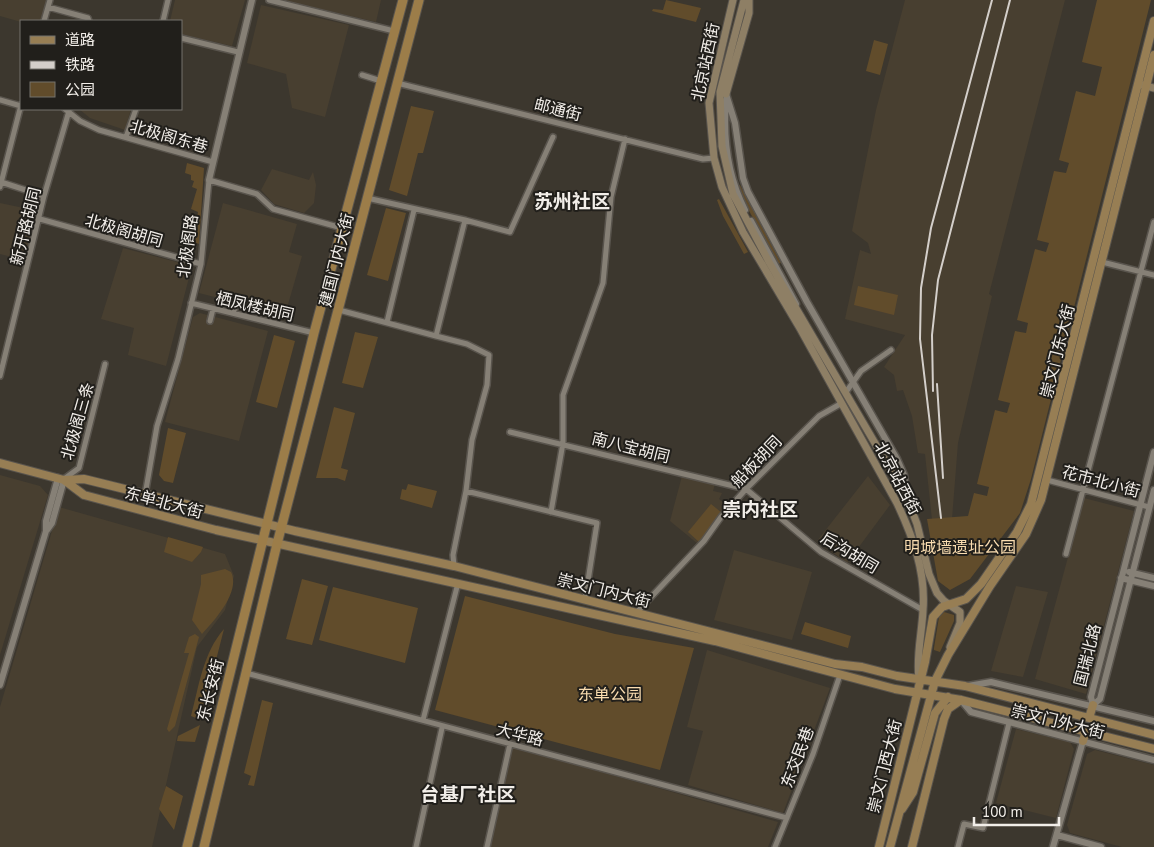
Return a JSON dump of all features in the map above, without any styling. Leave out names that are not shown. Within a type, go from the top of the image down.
[{"type":"highway","name":"建国门内大街","points":[[266,523],[314,333],[403,0]]},
{"type":"highway","name":"建国门内大街","points":[[277,544],[419,0]]},
{"type":"highway","name":"东长安街","points":[[187,847],[266,523]]},
{"type":"highway","name":"东长安街","points":[[204,847],[277,544]]},
{"type":"main road","name":"北京站西街","points":[[734,0],[708,103],[714,158],[731,210],[842,403],[909,528],[920,565],[923,610],[917,658],[919,679]]},
{"type":"main road","name":"北京站西街","points":[[744,0],[720,92],[720,121],[726,172],[733,194],[907,498],[918,524],[929,574],[937,593],[951,605]]},
{"type":"main road","name":"北京站西街","points":[[726,94],[749,13],[749,0]]},
{"type":"main road","points":[[1147,86],[1154,21]]},
{"type":"main road","points":[[1148,74],[1154,55]]},
{"type":"main road","name":"崇文门东大街","points":[[948,654],[1032,522],[1047,480],[1147,86]]},
{"type":"main road","name":"崇文门东大街","points":[[935,681],[962,617],[960,612],[951,605],[966,598],[981,584],[1017,532],[1031,504],[1147,86]]},
{"type":"main road","name":"东单北大街","points":[[0,463],[61,479],[84,479],[145,496],[282,527]]},
{"type":"main road","name":"东单北大街","points":[[61,479],[84,495],[277,544]]},
{"type":"main road","name":"崇文门内大街","points":[[282,527],[454,566],[835,664],[919,679]]},
{"type":"main road","name":"崇文门内大街","points":[[277,544],[458,583],[649,628],[715,641],[840,675],[916,692]]},
{"type":"main road","points":[[919,679],[926,659],[933,617],[939,609],[951,605]]},
{"type":"main road","name":"崇文门外大街","points":[[919,679],[965,686],[1154,734]]},
{"type":"main road","name":"崇文门西大街","points":[[879,847],[919,679]]},
{"type":"main road","name":"崇文门西大街","points":[[890,847],[897,815],[935,681]]},
{"type":"main road","name":"崇文门外大街","points":[[916,692],[948,697],[1154,748]]},
{"type":"main road","points":[[897,815],[913,792],[935,713],[948,697]]},
{"type":"main road","points":[[912,847],[944,719],[948,709],[960,700]]},
{"type":"main road","points":[[1089,718],[1093,705]]},
{"type":"main road","points":[[1083,741],[1086,731]]},
{"type":"street","points":[[44,20],[50,0]]},
{"type":"street","points":[[162,20],[168,0]]},
{"type":"street","name":"北极阁路","points":[[145,496],[157,426],[178,359],[201,264],[209,180],[238,52],[252,0]]},
{"type":"street","points":[[269,0],[394,31]]},
{"type":"street","points":[[48,7],[88,18],[89,20]]},
{"type":"street","points":[[182,38],[238,52]]},
{"type":"street","points":[[362,75],[381,81]]},
{"type":"street","name":"邮通街","points":[[397,83],[704,159],[714,158]]},
{"type":"street","points":[[726,94],[735,123],[743,178],[748,192],[897,459],[904,475],[907,498]]},
{"type":"street","name":"北京站西街","points":[[726,94],[726,138],[734,183],[744,208],[793,295],[800,313]]},
{"type":"street","points":[[0,100],[20,105]]},
{"type":"street","points":[[20,109],[1,184],[44,196]]},
{"type":"street","name":"北极阁东巷","points":[[67,110],[80,121],[99,130],[213,162]]},
{"type":"street","name":"新开路胡同","points":[[0,376],[67,110]]},
{"type":"street","points":[[126,137],[136,110]]},
{"type":"street","points":[[368,198],[510,232],[554,138]]},
{"type":"street","points":[[551,512],[563,443],[564,395],[603,283],[611,198],[625,139]]},
{"type":"street","points":[[209,180],[257,194],[273,208],[342,228]]},
{"type":"street","points":[[387,322],[414,210]]},
{"type":"street","name":"北极阁胡同","points":[[40,219],[201,264]]},
{"type":"street","points":[[436,336],[465,220]]},
{"type":"street","points":[[1066,554],[1154,222]]},
{"type":"street","points":[[1102,262],[1154,275]]},
{"type":"street","points":[[233,314],[237,302]]},
{"type":"street","name":"栖凤楼胡同","points":[[191,303],[314,333]]},
{"type":"street","points":[[210,321],[213,309]]},
{"type":"street","points":[[339,310],[480,349],[489,355],[487,385],[472,440],[466,491],[453,555],[454,566]]},
{"type":"street","points":[[846,392],[861,371],[892,350]]},
{"type":"street","name":"北极阁三条","points":[[61,479],[79,468],[105,364]]},
{"type":"street","name":"船板胡同","points":[[636,613],[704,541],[721,516],[746,489],[819,416],[842,403]]},
{"type":"street","name":"南八宝胡同","points":[[510,432],[563,443],[746,489]]},
{"type":"street","name":"国瑞北路","points":[[1154,452],[1090,696],[1093,705],[1100,699],[1154,490]]},
{"type":"street","points":[[0,684],[46,531],[52,522],[61,479]]},
{"type":"street","name":"花市北小街","points":[[1047,480],[1148,507]]},
{"type":"street","name":"后沟胡同","points":[[746,489],[821,552],[923,610]]},
{"type":"street","points":[[466,491],[597,523],[585,600]]},
{"type":"street","points":[[1123,570],[1154,578]]},
{"type":"street","points":[[1121,578],[1154,586]]},
{"type":"street","points":[[423,720],[458,583]]},
{"type":"street","name":"大华路","points":[[246,674],[423,720],[442,728],[510,744],[787,818]]},
{"type":"street","name":"东交民巷","points":[[775,847],[813,754],[840,675]]},
{"type":"street","name":"崇文门外大街","points":[[965,686],[991,682],[1154,720]]},
{"type":"street","name":"崇文门外大街","points":[[960,700],[971,712],[1154,760]]},
{"type":"street","points":[[958,847],[964,824],[983,828],[1009,723]]},
{"type":"street","points":[[416,847],[442,728]]},
{"type":"street","points":[[1053,847],[1083,741]]},
{"type":"street","points":[[487,847],[510,744]]},
{"type":"street","points":[[1057,835],[1100,847]]},
{"type":"shaded area","points":[[0,0],[48,0],[42,20],[20,20],[20,22],[0,16]]},
{"type":"shaded area","points":[[175,0],[245,0],[232,46],[182,34],[182,20],[170,20]]},
{"type":"shaded area","points":[[283,0],[381,0],[376,22]]},
{"type":"shaded area","points":[[905,0],[1065,0],[989,294],[992,296],[958,443],[952,519],[932,520],[925,454],[918,453],[912,416],[903,390],[897,391],[894,375],[884,367],[905,335],[845,319],[860,250],[871,254],[868,243],[852,231],[876,110]]},
{"type":"shaded area","points":[[261,5],[349,25],[325,117],[292,108],[286,74],[247,63]]},
{"type":"shaded area","points":[[80,110],[131,110],[125,130],[90,118]]},
{"type":"shaded area","points":[[272,169],[309,180],[313,172],[316,185],[314,203],[304,213],[274,204],[261,190]]},
{"type":"shaded area","points":[[0,203],[38,211],[24,260],[0,254]]},
{"type":"shaded area","points":[[223,203],[297,224],[289,252],[302,256],[285,315],[199,293]]},
{"type":"shaded area","points":[[123,248],[192,266],[166,366],[128,355],[134,328],[101,319]]},
{"type":"shaded area","points":[[200,313],[268,331],[239,441],[165,422],[193,317]]},
{"type":"shaded area","points":[[0,475],[40,486],[48,495],[0,655]]},
{"type":"shaded area","points":[[682,476],[715,484],[713,491],[722,493],[719,499],[728,506],[698,544],[670,521]]},
{"type":"shaded area","points":[[868,476],[890,505],[847,563],[817,541]]},
{"type":"shaded area","points":[[1084,498],[1134,511],[1086,694],[1035,679]]},
{"type":"shaded area","points":[[59,507],[225,554],[234,576],[225,610],[197,647],[152,847],[0,847],[0,707]]},
{"type":"shaded area","points":[[734,550],[812,572],[792,640],[714,620]]},
{"type":"shaded area","points":[[1016,586],[1048,592],[1023,677],[991,671]]},
{"type":"shaded area","points":[[707,650],[830,688],[783,813],[688,785],[703,731],[687,727]]},
{"type":"shaded area","points":[[1016,729],[1070,742],[1074,749],[1056,818],[996,803]]},
{"type":"shaded area","points":[[513,747],[778,822],[768,847],[489,847]]},
{"type":"shaded area","points":[[1095,750],[1154,765],[1154,847],[1122,847],[1070,833],[1067,825],[1087,754]]},
{"type":"green space","points":[[666,0],[701,8],[696,22],[652,11],[653,9],[663,10]]},
{"type":"green space","name":"明城墙遗址公园","points":[[1097,0],[1151,0],[1031,479],[1020,513],[970,579],[950,590],[938,581],[927,519],[968,516],[974,493],[987,496],[989,487],[977,484],[995,410],[1007,413],[1010,403],[998,400],[1015,331],[1026,333],[1028,323],[1017,320],[1035,249],[1046,252],[1049,243],[1037,240],[1054,171],[1066,173],[1069,163],[1059,160],[1076,91],[1095,96],[1102,67],[1082,62]]},
{"type":"green space","points":[[874,40],[888,44],[880,75],[866,71]]},
{"type":"green space","points":[[411,106],[434,111],[423,153],[418,153],[407,196],[389,190]]},
{"type":"green space","points":[[187,163],[204,168],[199,244],[194,242],[198,225],[196,224],[198,212],[191,209],[197,189],[192,187],[194,181],[191,180],[191,175],[185,173]]},
{"type":"green space","points":[[738,185],[740,185],[781,263],[778,264],[741,196]]},
{"type":"green space","points":[[719,199],[748,252],[744,254],[723,216],[717,200]]},
{"type":"green space","points":[[386,208],[406,213],[388,281],[367,275]]},
{"type":"green space","points":[[858,286],[898,295],[894,315],[854,305]]},
{"type":"green space","points":[[355,332],[378,337],[363,388],[342,383]]},
{"type":"green space","points":[[274,335],[295,341],[277,408],[256,402]]},
{"type":"green space","points":[[334,407],[355,413],[341,468],[348,470],[345,481],[337,478],[316,478]]},
{"type":"green space","points":[[168,428],[186,433],[173,483],[164,481],[159,475]]},
{"type":"green space","points":[[408,484],[437,491],[432,508],[400,499],[402,489],[406,490]]},
{"type":"green space","points":[[711,504],[722,513],[699,542],[688,532]]},
{"type":"green space","points":[[168,537],[203,547],[192,562],[164,552]]},
{"type":"green space","points":[[225,569],[231,572],[233,580],[229,597],[225,606],[202,634],[192,620],[201,584],[201,575]]},
{"type":"green space","points":[[302,579],[328,586],[312,645],[286,639]]},
{"type":"green space","points":[[333,587],[418,608],[405,663],[319,640]]},
{"type":"green space","name":"东单公园","points":[[465,596],[615,634],[694,648],[660,770],[435,710]]},
{"type":"green space","points":[[944,612],[954,615],[954,621],[940,652],[934,650],[934,648],[939,617]]},
{"type":"green space","points":[[805,622],[851,636],[848,648],[801,634]]},
{"type":"green space","points":[[224,629],[204,707],[196,718],[191,716],[206,659]]},
{"type":"green space","points":[[195,634],[199,637],[175,726],[169,732],[167,729],[189,653],[184,653],[189,637]]},
{"type":"green space","points":[[262,700],[273,703],[254,786],[248,785],[251,776],[244,773]]},
{"type":"green space","points":[[200,725],[195,742],[177,741],[178,736]]},
{"type":"green space","points":[[166,786],[183,796],[174,830],[159,809]]},
{"type":"railway","points":[[941,518],[920,339],[921,288],[931,228],[992,0]]},
{"type":"railway","points":[[933,391],[932,335],[938,280],[1010,0]]},
{"type":"railway","points":[[937,384],[943,478]]},
{"type":"district","name":"苏州社区","points":[[572,201]]},
{"type":"district","name":"崇内社区","points":[[760,509]]},
{"type":"district","name":"台基厂社区","points":[[468,794]]}]
